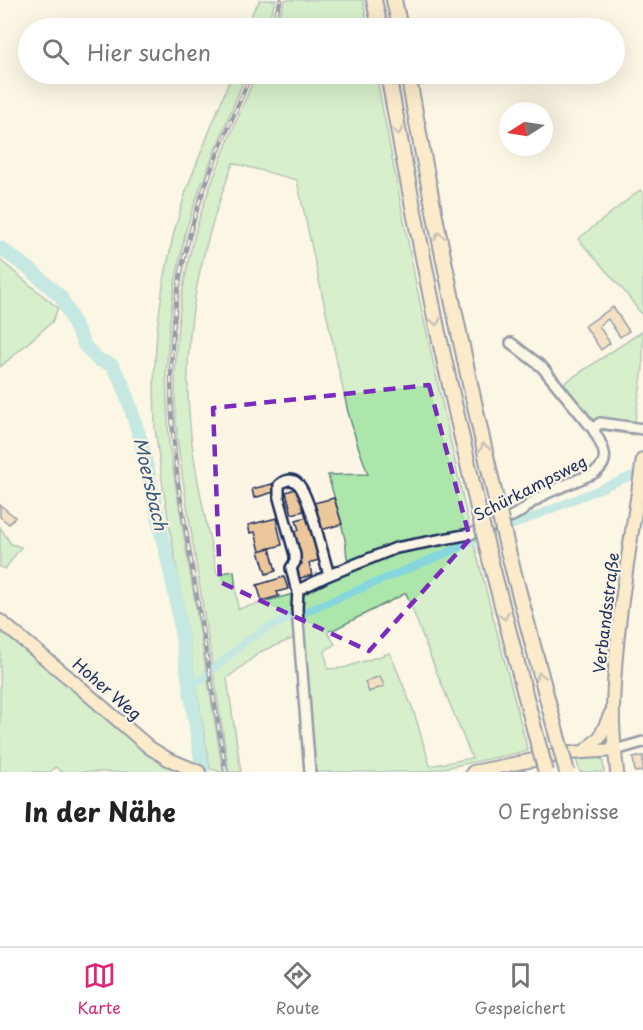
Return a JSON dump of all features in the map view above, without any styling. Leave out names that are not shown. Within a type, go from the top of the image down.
[{"type":"highway","points":[[374,0],[378,18]]},
{"type":"highway","points":[[394,0],[398,18]]},
{"type":"highway","points":[[390,84],[437,328],[490,559],[546,772]]},
{"type":"highway","points":[[410,84],[452,301],[497,504],[567,772]]},
{"type":"main road","name":"Verbandsstraße","points":[[617,772],[612,710],[616,652],[643,459]]},
{"type":"main road","name":"Hoher Weg","points":[[0,621],[150,747],[168,759],[197,771]]},
{"type":"main road","points":[[583,752],[600,737],[612,710]]},
{"type":"main road","points":[[473,772],[583,752],[615,750]]},
{"type":"street","name":"Schürkampsweg","points":[[298,590],[396,548],[470,534],[522,511],[547,493],[601,469],[605,455],[593,429],[542,367],[512,343]]},
{"type":"street","points":[[593,429],[600,423],[643,429]]},
{"type":"street","points":[[310,772],[298,590],[291,568],[295,562],[295,555],[278,490],[283,481],[294,481],[302,489],[329,575]]},
{"type":"street","points":[[615,750],[643,745]]},
{"type":"highlighted area","points":[[429,385],[470,539],[369,651],[220,582],[213,408]]},
{"type":"shaded area","points":[[242,84],[252,84],[205,202],[187,273],[176,346],[195,557],[209,647],[204,650],[169,445],[166,376],[175,283],[186,229]]},
{"type":"shaded area","points":[[215,686],[229,772],[223,772],[210,689]]},
{"type":"green space","points":[[259,0],[276,0],[269,18],[251,18]]},
{"type":"green space","points":[[285,0],[363,0],[366,18],[278,18]]},
{"type":"green space","points":[[228,84],[242,84],[186,229],[170,319],[166,376],[169,445],[223,772],[210,769],[155,428],[154,380],[163,285],[174,232],[187,188]]},
{"type":"green space","points":[[252,84],[378,84],[416,284],[470,530],[349,563],[342,524],[328,475],[368,474],[348,412],[297,180],[233,163],[211,228],[191,325],[188,392],[192,445],[217,574],[234,571],[238,609],[293,594],[297,637],[262,651],[227,678],[241,772],[229,772],[180,461],[176,422],[175,366],[184,282],[197,228],[217,169]]},
{"type":"green space","points":[[640,190],[643,193],[643,316],[578,239]]},
{"type":"green space","points":[[0,260],[58,308],[52,322],[0,367]]},
{"type":"green space","points":[[643,331],[643,368],[633,435],[587,428],[555,389]]},
{"type":"green space","points":[[0,527],[11,544],[21,547],[5,569],[0,567]]},
{"type":"green space","points":[[472,536],[528,751],[424,772],[313,772],[299,593],[398,550]],"holes":[[[406,593],[472,758],[430,766],[414,712],[390,653],[343,668],[328,669],[325,651],[335,644],[327,632]]]},
{"type":"green space","points":[[0,621],[188,772],[62,772],[55,767],[50,772],[0,772]]},
{"type":"green space","points":[[595,757],[603,760],[604,772],[580,772],[576,759]]},
{"type":"building","points":[[613,307],[629,331],[620,337],[608,319],[599,326],[610,343],[601,350],[585,326]]},
{"type":"building","points":[[272,484],[274,492],[254,498],[252,489]]},
{"type":"building","points":[[298,488],[304,511],[292,514],[286,492]]},
{"type":"building","points":[[334,498],[342,524],[321,530],[314,503]]},
{"type":"building","points":[[0,505],[15,517],[9,524],[0,517]]},
{"type":"building","points":[[310,516],[322,559],[309,563],[312,575],[297,579],[294,566],[302,564],[294,532],[299,530],[296,520]]},
{"type":"building","points":[[277,518],[282,545],[260,551],[255,532],[250,533],[248,525]]},
{"type":"building","points":[[270,548],[276,571],[266,574],[259,551]]},
{"type":"building","points":[[284,577],[288,589],[277,592],[279,596],[262,601],[257,585]]},
{"type":"building","points":[[380,676],[384,686],[369,692],[365,682]]},
{"type":"building","points":[[643,756],[643,772],[635,772],[633,758]]},
{"type":"waterway","name":"Moersbach","points":[[0,248],[31,270],[61,297],[85,346],[97,359],[112,365],[123,384],[142,445],[175,593],[203,772]]},
{"type":"waterway","points":[[191,688],[249,639],[271,626],[643,471]]},
{"type":"railway","points":[[274,18],[281,0]]},
{"type":"railway","points":[[226,772],[178,483],[172,423],[171,364],[180,275],[187,245],[200,201],[247,84]]}]
